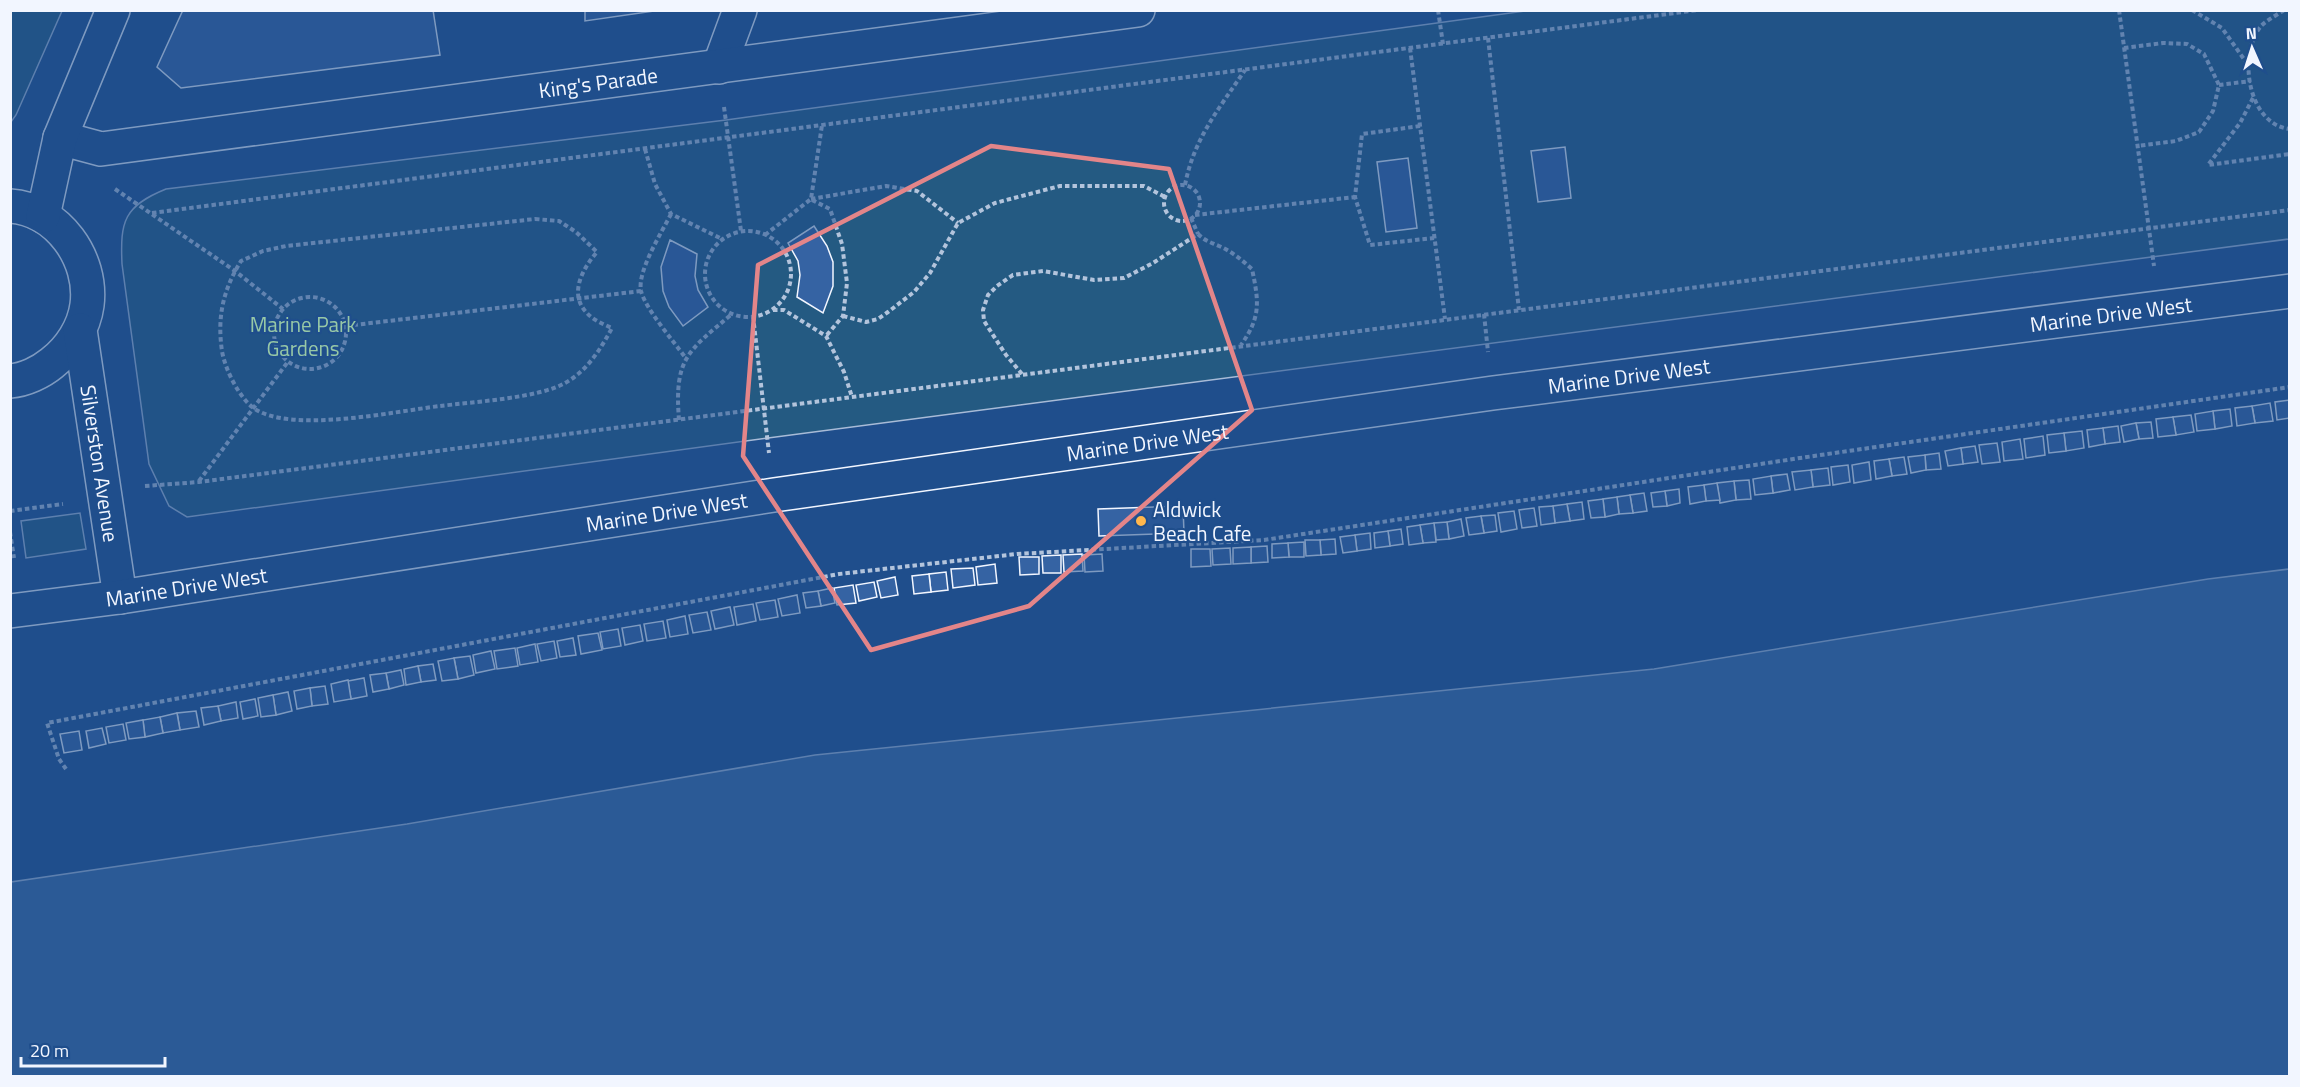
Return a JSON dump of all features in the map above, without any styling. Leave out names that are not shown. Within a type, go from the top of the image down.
[{"type":"street","points":[[43,216],[60,138],[113,10]]},
{"type":"street","points":[[719,67],[740,10]]},
{"type":"street","name":"King's Parade","points":[[60,138],[101,149],[1138,10]]},
{"type":"street","name":"Silverston Avenue","points":[[10,206],[43,216],[64,232],[78,254],[86,278],[87,305],[80,330],[65,353],[44,370],[10,381]]},
{"type":"street","name":"Marine Drive West","points":[[10,611],[120,597],[774,495],[1493,393],[2289,291]]},
{"type":"street","name":"Silverston Avenue","points":[[80,330],[120,597]]},
{"type":"path","points":[[1438,10],[1443,44]]},
{"type":"path","points":[[152,213],[1698,10]]},
{"type":"path","points":[[2119,10],[2159,308]]},
{"type":"path","points":[[2192,10],[2222,28],[2247,63],[2253,98],[2261,111],[2280,128],[2289,129]]},
{"type":"path","points":[[2247,63],[2252,44],[2262,26],[2284,10]]},
{"type":"path","points":[[1488,38],[1519,310]]},
{"type":"path","points":[[2124,48],[2163,43],[2187,44],[2204,54],[2219,85],[2213,111],[2199,132],[2176,141],[2137,146]]},
{"type":"path","points":[[1410,48],[1445,319]]},
{"type":"path","points":[[719,67],[741,231]]},
{"type":"path","points":[[1185,186],[1196,147],[1207,125],[1245,70]]},
{"type":"path","points":[[2219,85],[2251,81]]},
{"type":"path","points":[[2253,98],[2240,123],[2208,165],[2289,154]]},
{"type":"path","points":[[811,200],[822,125]]},
{"type":"path","points":[[1420,126],[1362,134],[1356,197],[1370,245],[1434,238]]},
{"type":"path","points":[[101,149],[115,190],[235,271],[283,309]]},
{"type":"path","points":[[645,149],[655,184],[671,214],[722,239]]},
{"type":"path","points":[[765,235],[811,200],[886,186],[917,191],[958,223]]},
{"type":"path","points":[[843,316],[866,322],[878,319],[914,292],[930,273],[958,223],[995,203],[1060,186],[1144,186],[1165,197]]},
{"type":"path","points":[[1241,346],[1252,330],[1258,311],[1252,269],[1239,258],[1220,246],[1205,241],[1198,234],[1193,216],[1200,199],[1194,190],[1185,186],[1175,186],[1167,192],[1165,207],[1175,220],[1193,216],[1356,197]]},
{"type":"path","points":[[811,200],[830,209],[842,244],[847,283],[843,316],[826,336]]},
{"type":"path","points":[[134,487],[199,482],[2289,210]]},
{"type":"path","points":[[671,214],[645,267],[641,291],[657,321],[685,357]]},
{"type":"path","points":[[535,219],[559,222],[576,232],[597,252],[585,266],[580,279],[579,298],[586,313],[612,328],[589,363],[578,375],[563,385],[527,395],[323,420],[288,420],[253,407],[233,380],[224,359],[220,335],[223,300],[235,271],[241,261],[263,251],[286,246],[535,219]]},
{"type":"path","points":[[772,310],[788,289],[791,277],[790,264],[776,241],[754,231],[741,231],[722,239],[707,260],[704,273],[706,286],[712,298],[721,308],[732,314],[753,316],[772,310],[784,310],[826,336],[852,397]]},
{"type":"path","points":[[1023,374],[1006,355],[984,321],[988,295],[998,286],[1013,275],[1043,271],[1094,280],[1124,278],[1153,263],[1198,234]]},
{"type":"path","points":[[346,326],[641,291]]},
{"type":"path","points":[[300,298],[320,298],[337,308],[346,326],[343,349],[336,359],[317,370],[287,363],[278,351],[274,340],[276,318],[290,302],[300,298]]},
{"type":"path","points":[[679,420],[678,382],[685,357],[732,314]]},
{"type":"path","points":[[753,316],[774,495]]},
{"type":"path","points":[[199,482],[287,363]]},
{"type":"path","points":[[66,769],[59,759],[47,723],[839,574],[1017,554],[1264,540],[1800,458],[2289,387]]},
{"type":"path","points":[[10,511],[65,504]]},
{"type":"path","points":[[10,532],[14,558]]},
{"type":"highlighted area","points":[[991,146],[1169,169],[1252,410],[1029,606],[871,650],[743,456],[758,265]]},
{"type":"green space","points":[[10,11],[62,11],[11,122]]},
{"type":"green space","name":"Marine Park Gardens","points":[[1525,11],[2289,11],[2289,239],[768,438],[187,517],[169,506],[149,464],[122,264],[122,237],[127,217],[133,209],[152,195],[166,189],[726,120]]},
{"type":"green space","points":[[80,513],[86,549],[26,558],[21,521]]},
{"type":"shaded area","points":[[2289,569],[2289,1076],[11,1076],[11,882],[407,824],[815,755],[1654,669],[2208,579]]},
{"type":"building","points":[[183,10],[433,10],[440,55],[181,88],[157,67]]},
{"type":"building","points":[[585,10],[661,10],[585,21]]},
{"type":"building","points":[[1565,147],[1571,198],[1538,202],[1531,151]]},
{"type":"building","points":[[1408,158],[1417,228],[1386,232],[1377,162]]},
{"type":"building","points":[[814,226],[827,246],[833,262],[833,286],[823,313],[797,297],[800,275],[798,261],[788,243]]},
{"type":"building","points":[[670,240],[697,254],[695,276],[698,290],[708,307],[683,326],[669,307],[663,291],[661,267]]},
{"type":"building","points":[[2290,400],[2290,418],[2277,420],[2275,402]]},
{"type":"building","points":[[2270,403],[2273,421],[2255,423],[2252,406]]},
{"type":"building","points":[[2252,406],[2255,423],[2237,426],[2235,408]]},
{"type":"building","points":[[2230,409],[2232,426],[2215,429],[2213,411]]},
{"type":"building","points":[[2213,411],[2215,429],[2197,431],[2195,414]]},
{"type":"building","points":[[2191,415],[2194,432],[2176,435],[2173,417]]},
{"type":"building","points":[[2173,417],[2176,435],[2158,437],[2156,419]]},
{"type":"building","points":[[2151,422],[2153,438],[2139,439],[2136,423]]},
{"type":"building","points":[[2136,423],[2139,439],[2124,442],[2121,426]]},
{"type":"building","points":[[2118,426],[2120,442],[2105,444],[2103,428]]},
{"type":"building","points":[[2103,428],[2105,444],[2089,447],[2087,430]]},
{"type":"building","points":[[2082,431],[2084,448],[2066,451],[2064,433]]},
{"type":"building","points":[[2064,433],[2066,451],[2049,453],[2047,435]]},
{"type":"building","points":[[2043,436],[2045,455],[2026,458],[2024,439]]},
{"type":"building","points":[[2020,439],[2023,459],[2004,461],[2002,442]]},
{"type":"building","points":[[1997,443],[2000,462],[1982,464],[1979,445]]},
{"type":"building","points":[[1975,446],[1978,462],[1963,464],[1961,448]]},
{"type":"building","points":[[1961,448],[1963,464],[1948,466],[1945,451]]},
{"type":"building","points":[[1939,453],[1941,469],[1926,470],[1925,455]]},
{"type":"building","points":[[1925,455],[1926,470],[1911,473],[1908,457]]},
{"type":"building","points":[[1904,457],[1907,474],[1892,476],[1889,459]]},
{"type":"building","points":[[1889,459],[1892,476],[1876,479],[1874,461]]},
{"type":"building","points":[[1869,462],[1871,480],[1854,483],[1852,465]]},
{"type":"building","points":[[1848,465],[1850,482],[1833,485],[1831,467]]},
{"type":"building","points":[[1828,468],[1830,485],[1813,487],[1811,470]]},
{"type":"building","points":[[1811,470],[1813,487],[1795,490],[1792,472]]},
{"type":"building","points":[[1787,474],[1790,490],[1773,493],[1771,476]]},
{"type":"building","points":[[1771,476],[1773,493],[1755,495],[1753,479]]},
{"type":"building","points":[[1749,480],[1751,499],[1736,500],[1734,481]]},
{"type":"building","points":[[1734,481],[1736,500],[1720,503],[1717,483]]},
{"type":"building","points":[[1717,483],[1720,500],[1706,501],[1704,485]]},
{"type":"building","points":[[1704,485],[1706,501],[1690,504],[1688,487]]},
{"type":"building","points":[[1679,489],[1680,503],[1667,506],[1665,491]]},
{"type":"building","points":[[1665,491],[1667,506],[1653,507],[1651,493]]},
{"type":"building","points":[[1644,493],[1647,511],[1633,513],[1630,495]]},
{"type":"building","points":[[1630,495],[1633,513],[1619,514],[1617,497]]},
{"type":"building","points":[[1617,497],[1619,514],[1605,517],[1603,499]]},
{"type":"building","points":[[1603,499],[1605,517],[1591,518],[1588,501]]},
{"type":"building","points":[[1582,502],[1584,519],[1570,521],[1567,504]]},
{"type":"building","points":[[1567,504],[1570,521],[1555,523],[1553,506]]},
{"type":"building","name":"Aldwick Beach Cafe","points":[[1183,506],[1184,533],[1099,536],[1098,509]]},
{"type":"building","points":[[1553,506],[1555,523],[1541,525],[1539,507]]},
{"type":"building","points":[[1534,508],[1537,526],[1522,528],[1519,510]]},
{"type":"building","points":[[1514,511],[1517,529],[1501,532],[1498,513]]},
{"type":"building","points":[[1495,515],[1497,531],[1484,533],[1481,516]]},
{"type":"building","points":[[1481,516],[1484,533],[1469,535],[1466,518]]},
{"type":"building","points":[[1461,519],[1464,536],[1449,539],[1447,522]]},
{"type":"building","points":[[1447,522],[1449,539],[1436,540],[1434,523]]},
{"type":"building","points":[[1434,523],[1436,542],[1423,543],[1420,525]]},
{"type":"building","points":[[1420,525],[1423,543],[1409,545],[1407,527]]},
{"type":"building","points":[[1401,529],[1403,544],[1390,546],[1388,531]]},
{"type":"building","points":[[1388,531],[1390,546],[1375,548],[1374,533]]},
{"type":"building","points":[[1370,533],[1371,549],[1357,551],[1355,535]]},
{"type":"building","points":[[1355,535],[1357,551],[1343,553],[1340,537]]},
{"type":"building","points":[[1335,539],[1336,554],[1321,555],[1320,540]]},
{"type":"building","points":[[1305,540],[1320,540],[1321,555],[1306,556]]},
{"type":"building","points":[[1304,542],[1304,557],[1289,557],[1288,543]]},
{"type":"building","points":[[1288,543],[1289,557],[1272,558],[1272,544]]},
{"type":"building","points":[[1267,546],[1268,562],[1251,563],[1251,547]]},
{"type":"building","points":[[1251,547],[1251,563],[1233,564],[1233,548]]},
{"type":"building","points":[[1230,548],[1231,564],[1213,565],[1212,549]]},
{"type":"building","points":[[1191,549],[1210,549],[1211,566],[1191,567]]},
{"type":"building","points":[[1082,554],[1083,571],[1064,572],[1063,555]]},
{"type":"building","points":[[1102,554],[1103,571],[1085,572],[1084,555]]},
{"type":"building","points":[[1061,555],[1061,573],[1043,573],[1042,556]]},
{"type":"building","points":[[1019,557],[1039,557],[1039,574],[1020,575]]},
{"type":"building","points":[[995,564],[997,583],[978,585],[976,567]]},
{"type":"building","points":[[973,568],[975,585],[953,588],[951,569]]},
{"type":"building","points":[[946,572],[948,590],[931,592],[929,574]]},
{"type":"building","points":[[929,574],[931,592],[914,594],[912,576]]},
{"type":"building","points":[[895,577],[898,595],[881,598],[877,581]]},
{"type":"building","points":[[874,582],[877,597],[859,601],[856,585]]},
{"type":"building","points":[[853,585],[856,603],[837,605],[834,588]]},
{"type":"building","points":[[832,588],[835,603],[821,606],[818,591]]},
{"type":"building","points":[[818,591],[821,606],[806,608],[803,593]]},
{"type":"building","points":[[797,595],[800,613],[782,616],[778,599]]},
{"type":"building","points":[[775,600],[778,617],[760,620],[756,603]]},
{"type":"building","points":[[753,604],[756,621],[737,625],[734,607]]},
{"type":"building","points":[[730,607],[734,625],[715,629],[711,611]]},
{"type":"building","points":[[707,612],[711,630],[693,633],[689,615]]},
{"type":"building","points":[[685,616],[688,634],[670,637],[667,620]]},
{"type":"building","points":[[663,621],[666,638],[647,641],[644,624]]},
{"type":"building","points":[[640,625],[643,641],[625,645],[622,628]]},
{"type":"building","points":[[618,629],[621,646],[603,649],[600,632]]},
{"type":"building","points":[[598,633],[602,650],[581,654],[578,636]]},
{"type":"building","points":[[573,638],[576,655],[560,657],[557,641]]},
{"type":"building","points":[[554,641],[557,658],[541,661],[537,644]]},
{"type":"building","points":[[535,644],[538,662],[520,665],[517,648]]},
{"type":"building","points":[[515,648],[518,666],[497,669],[494,651]]},
{"type":"building","points":[[491,651],[495,669],[476,673],[473,655]]},
{"type":"building","points":[[470,656],[474,675],[458,679],[454,658]]},
{"type":"building","points":[[454,658],[458,679],[442,681],[438,661]]},
{"type":"building","points":[[433,664],[436,680],[421,682],[418,666]]},
{"type":"building","points":[[418,666],[421,682],[406,685],[404,669]]},
{"type":"building","points":[[401,670],[404,685],[389,689],[386,673]]},
{"type":"building","points":[[386,673],[389,689],[373,692],[370,675]]},
{"type":"building","points":[[364,678],[367,696],[351,699],[348,681]]},
{"type":"building","points":[[348,680],[351,699],[334,702],[331,684]]},
{"type":"building","points":[[325,686],[328,704],[312,706],[310,688]]},
{"type":"building","points":[[310,688],[312,706],[297,709],[294,691]]},
{"type":"building","points":[[288,692],[292,711],[276,715],[273,695]]},
{"type":"building","points":[[273,695],[276,715],[261,717],[258,698]]},
{"type":"building","points":[[255,699],[258,716],[243,719],[240,702]]},
{"type":"building","points":[[236,702],[238,718],[221,721],[218,706]]},
{"type":"building","points":[[218,706],[221,721],[204,725],[201,708]]},
{"type":"building","points":[[196,711],[199,727],[180,730],[177,713]]},
{"type":"building","points":[[177,713],[180,730],[163,733],[160,717]]},
{"type":"building","points":[[160,717],[163,733],[145,737],[143,720]]},
{"type":"building","points":[[143,720],[145,737],[129,739],[126,723]]},
{"type":"building","points":[[123,724],[126,740],[109,743],[106,727]]},
{"type":"building","points":[[102,728],[106,744],[89,748],[86,731]]},
{"type":"building","points":[[79,731],[82,750],[64,753],[60,734]]},
{"type":"place","name":"Aldwick Beach Cafe","points":[[1141,521]]}]
